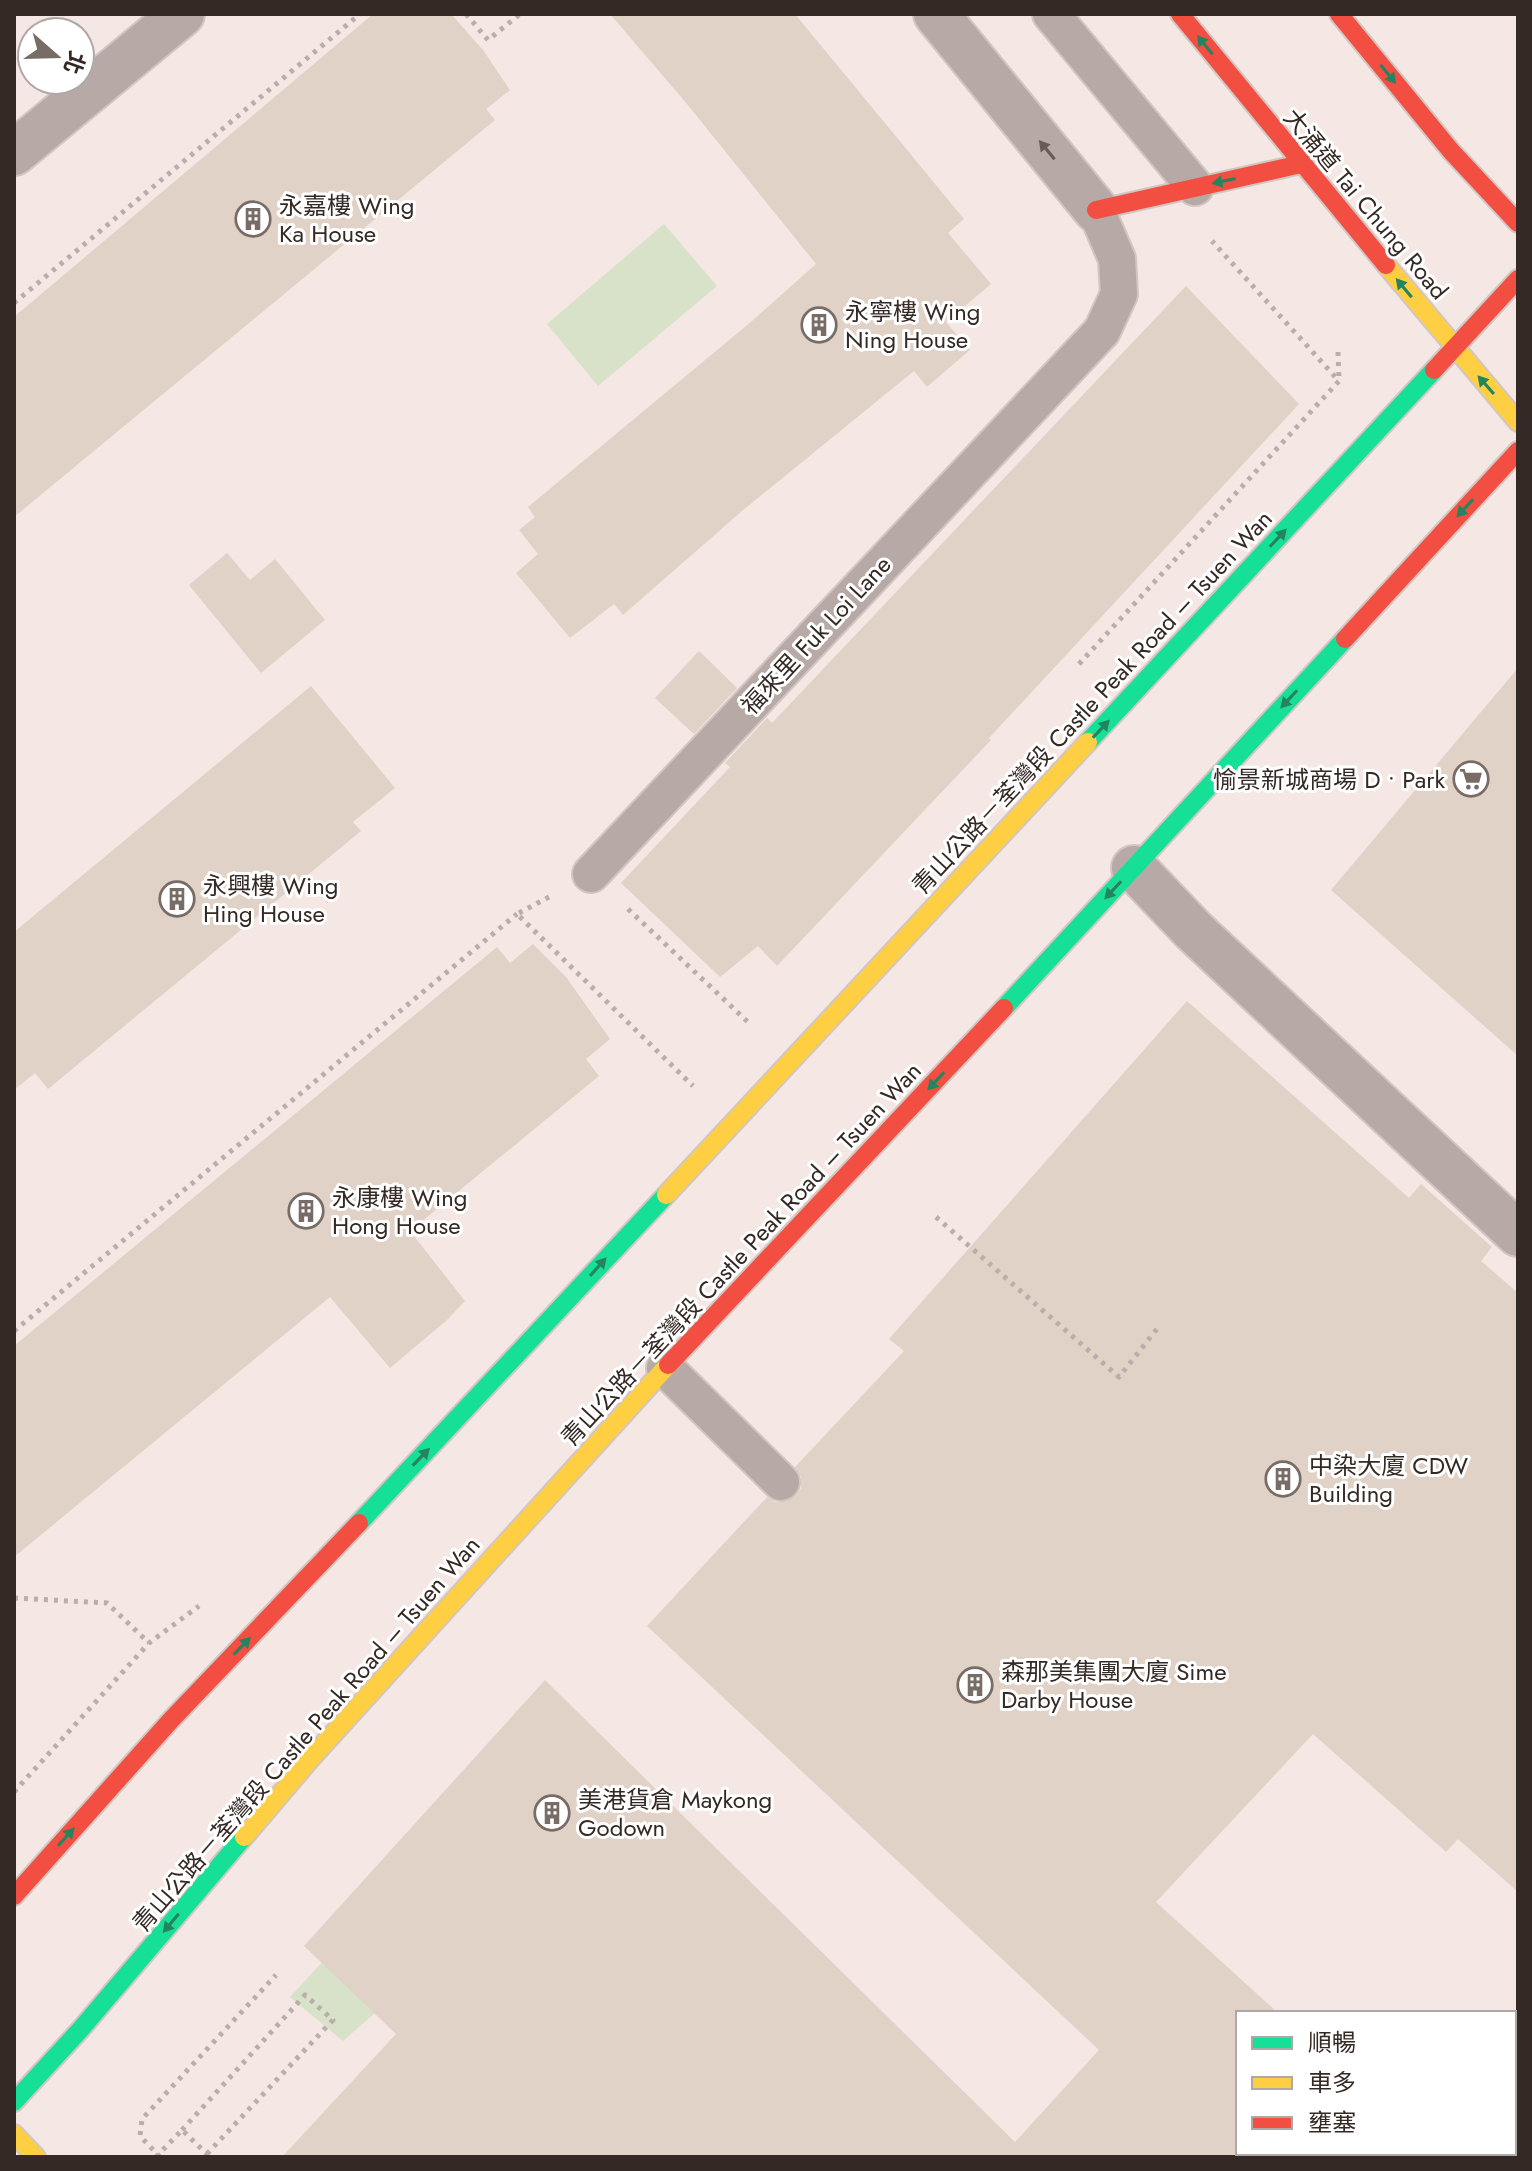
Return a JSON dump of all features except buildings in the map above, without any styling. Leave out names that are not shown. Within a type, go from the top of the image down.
[{"type":"main road","name":"大涌道 Tai Chung Road","points":[[1180,14],[1301,164],[1518,422]]},
{"type":"main road","points":[[1339,14],[1451,151],[1518,223]]},
{"type":"main road","points":[[1096,210],[1301,164]]},
{"type":"main road","name":"青山公路－荃灣段 Castle Peak Road – Tsuen Wan","points":[[14,1896],[171,1720],[478,1398],[1518,279]]},
{"type":"main road","name":"青山公路－荃灣段 Castle Peak Road – Tsuen Wan","points":[[14,2102],[80,2030],[312,1757],[665,1368],[1134,868],[1518,451]]},
{"type":"main road","points":[[14,2134],[36,2157]]},
{"type":"street","points":[[14,153],[182,14]]},
{"type":"street","points":[[936,14],[1096,210]]},
{"type":"street","points":[[1134,868],[1193,930],[1518,1234]]},
{"type":"lane","points":[[1051,14],[1195,187]]},
{"type":"lane","name":"福來里 Fuk Loi Lane","points":[[591,874],[1102,331],[1119,294],[1118,271],[1117,259],[1096,210]]},
{"type":"lane","points":[[665,1368],[781,1482]]},
{"type":"path","points":[[14,303],[360,14]]},
{"type":"path","points":[[466,14],[488,40],[520,14]]},
{"type":"path","points":[[1207,236],[1339,381]]},
{"type":"path","points":[[1069,675],[1339,381],[1338,352]]},
{"type":"path","points":[[14,1331],[517,914],[591,874],[749,1023]]},
{"type":"path","points":[[517,914],[693,1087],[703,1076]]},
{"type":"path","points":[[739,1033],[759,1011]]},
{"type":"path","points":[[936,1217],[1119,1377],[1160,1325]]},
{"type":"path","points":[[14,1598],[107,1603],[149,1643],[14,1791]]},
{"type":"path","points":[[182,2130],[207,2157],[333,2020],[305,1995],[182,2130],[158,2157],[140,2136],[142,2119],[276,1975]]},
{"type":"green space","points":[[664,224],[717,286],[598,386],[547,324]]},
{"type":"green space","points":[[365,1916],[469,1931],[343,2041],[290,1997]]},
{"type":"pier","points":[[1103,14],[1304,14],[1187,108]]},
{"type":"traffic: fast","points":[[1088,742],[1434,370]]},
{"type":"traffic: fast","points":[[1004,1008],[1345,639]]},
{"type":"traffic: fast","points":[[359,1523],[666,1195]]},
{"type":"traffic: fast","points":[[14,2102],[80,2030],[244,1837]]},
{"type":"traffic: slow","points":[[1386,265],[1518,422]]},
{"type":"traffic: slow","points":[[666,1195],[1088,742]]},
{"type":"traffic: slow","points":[[244,1837],[312,1757],[668,1365]]},
{"type":"traffic: slow","points":[[14,2134],[36,2157]]},
{"type":"traffic: jam","points":[[1180,14],[1386,265]]},
{"type":"traffic: jam","points":[[1339,14],[1451,151],[1518,223]]},
{"type":"traffic: jam","points":[[1096,210],[1301,164]]},
{"type":"traffic: jam","points":[[1434,370],[1518,279]]},
{"type":"traffic: jam","points":[[1345,639],[1518,451]]},
{"type":"traffic: jam","points":[[668,1365],[1004,1008]]},
{"type":"traffic: jam","points":[[14,1896],[171,1720],[359,1523]]},
{"type":"place","name":"永嘉樓 Wing Ka House","points":[[253,219]]},
{"type":"place","name":"永寧樓 Wing Ning House","points":[[819,325]]},
{"type":"place","name":"愉景新城商場 D • Park","points":[[1471,779]]},
{"type":"place","name":"永興樓 Wing Hing House","points":[[177,899]]},
{"type":"place","name":"永康樓 Wing Hong House","points":[[306,1211]]},
{"type":"place","name":"中染大廈 CDW Building","points":[[1283,1479]]},
{"type":"place","name":"森那美集團大廈 Sime Darby House","points":[[975,1685]]},
{"type":"place","name":"美港貨倉 Maykong Godown","points":[[552,1813]]}]
